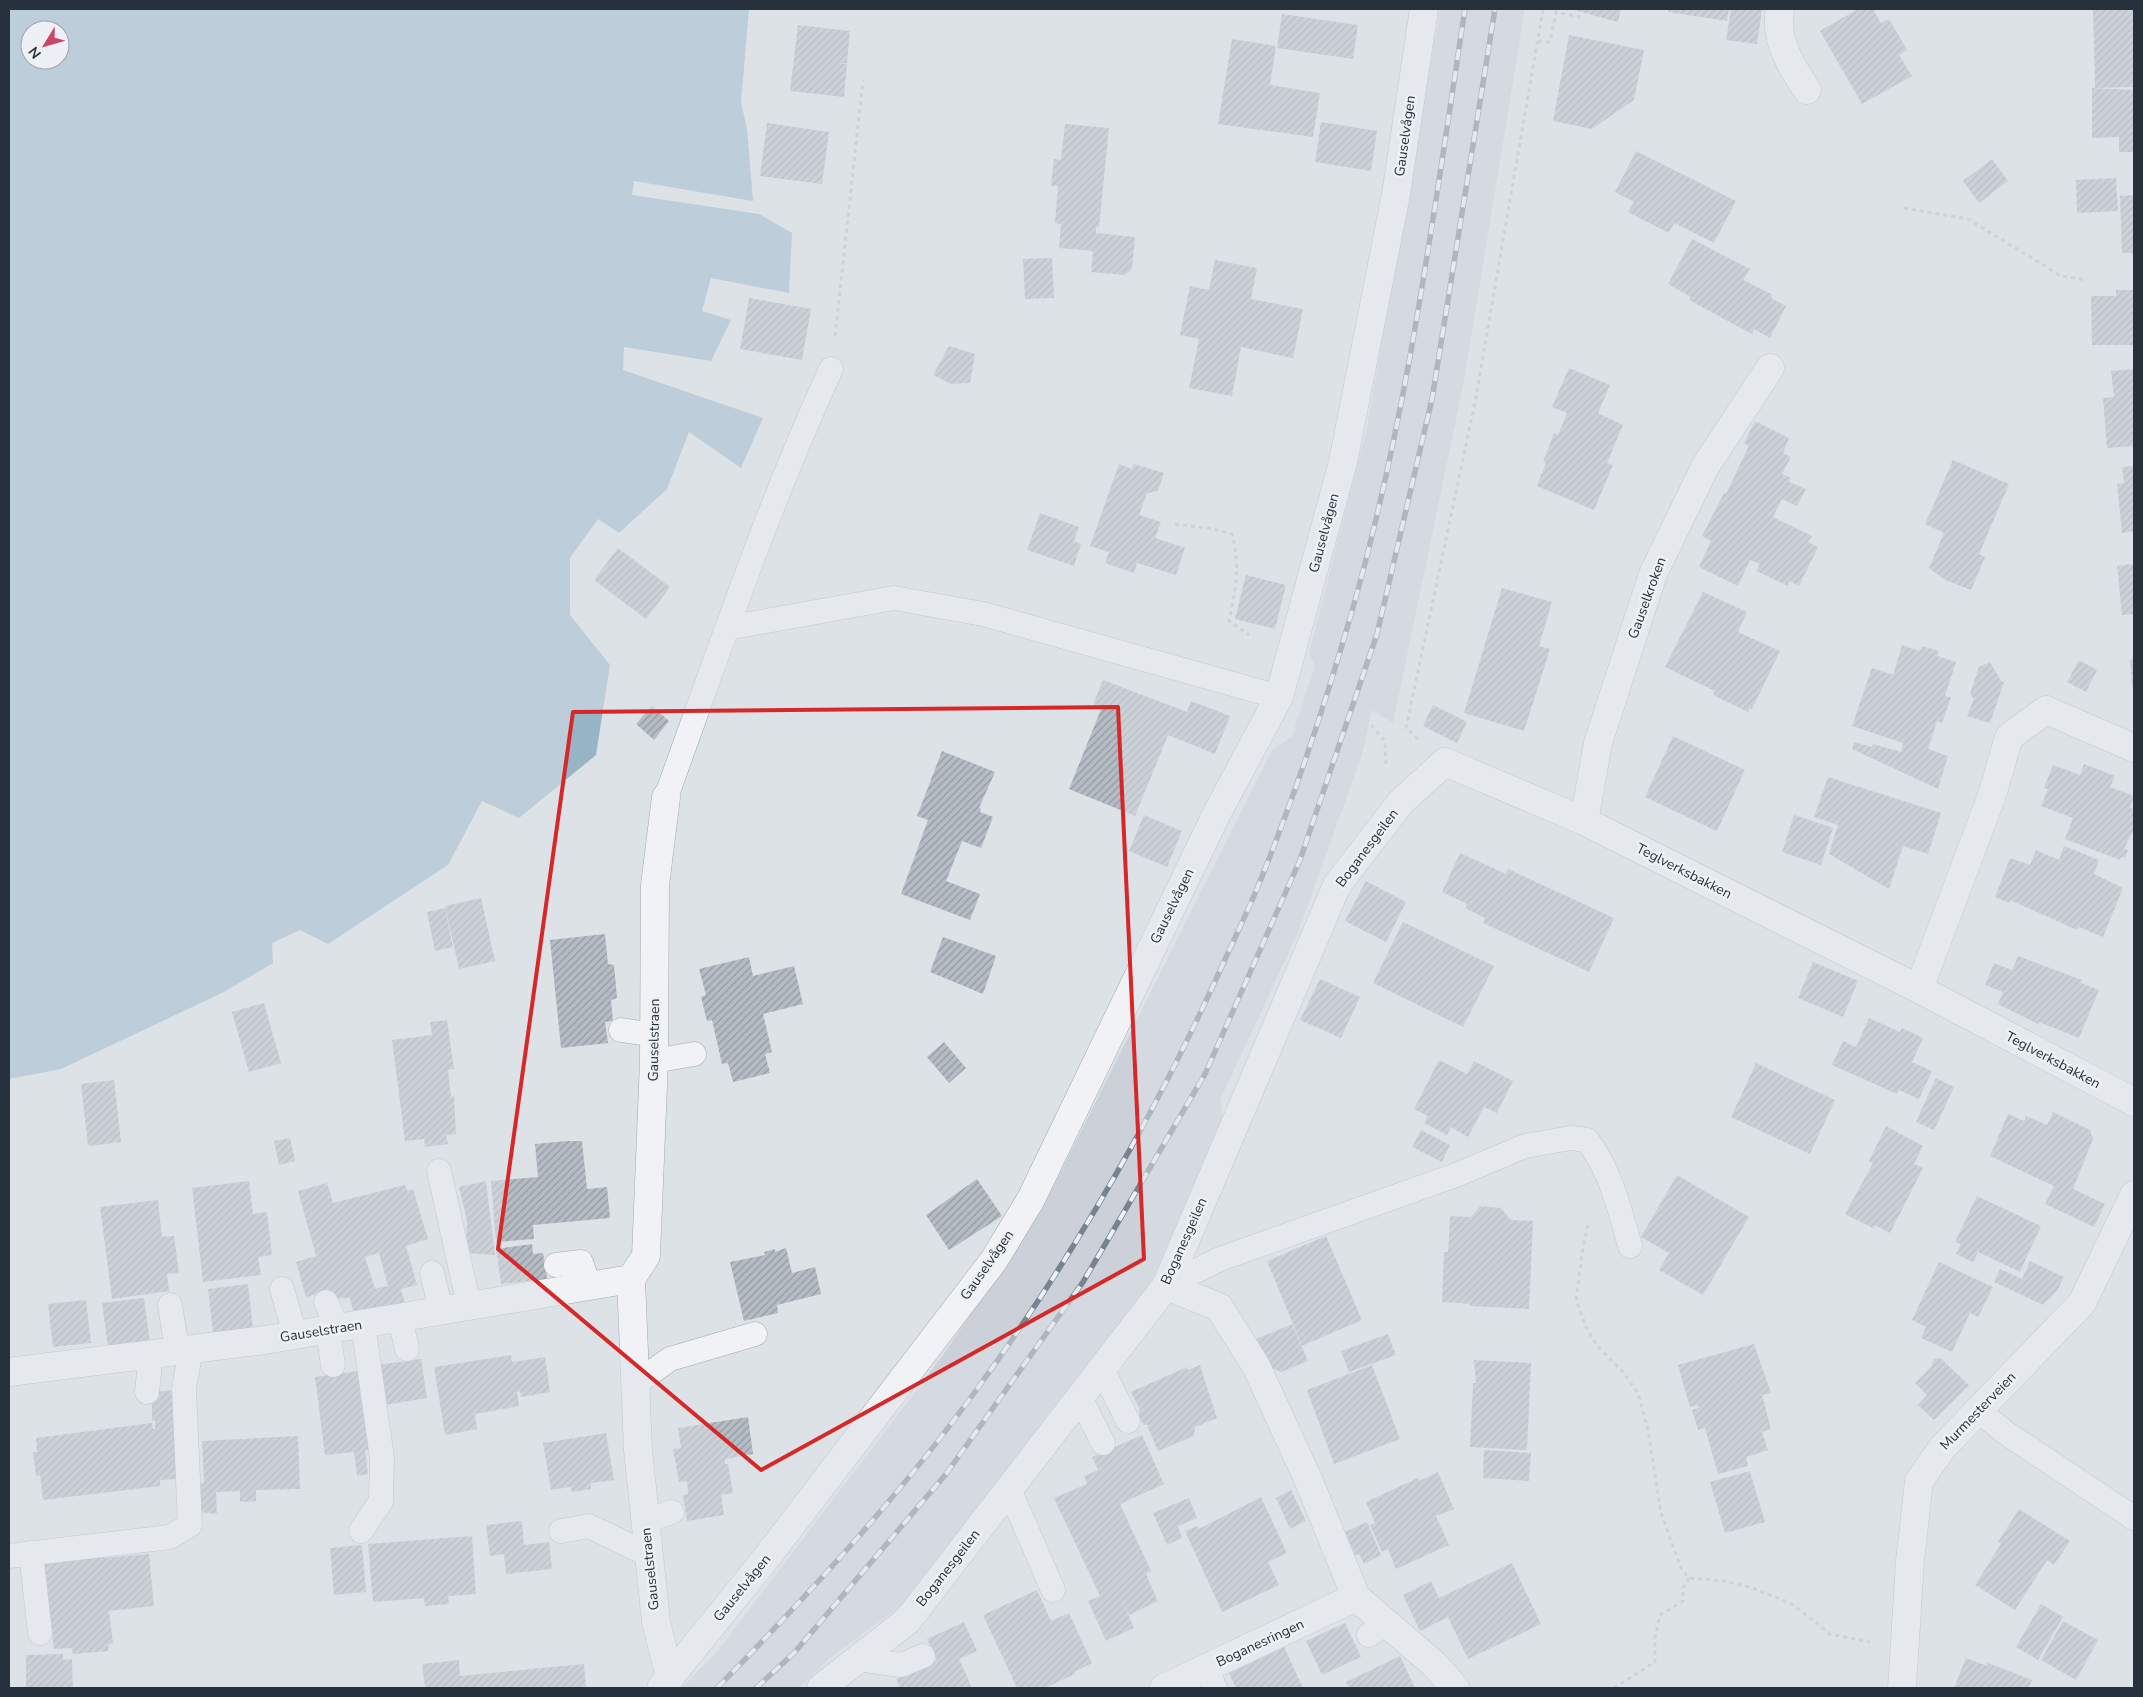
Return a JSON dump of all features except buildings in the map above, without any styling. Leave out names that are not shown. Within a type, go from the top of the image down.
[{"type":"street","name":"Gauselvågen","points":[[666,1683],[767,1557],[994,1260],[1031,1199],[1217,813],[1279,697],[1343,462],[1396,194],[1424,9]]},
{"type":"street","points":[[1780,9],[1777,23],[1788,60],[1807,90]]},
{"type":"street","name":"Gauselkroken","points":[[1584,821],[1598,743],[1653,574],[1705,467],[1770,368]]},
{"type":"street","points":[[1919,989],[1992,796],[2009,737],[2046,710],[2134,748]]},
{"type":"street","name":"Boganesgeilen","points":[[821,1688],[908,1620],[1166,1286],[1338,885],[1401,802],[1445,762]]},
{"type":"street","name":"Teglverksbakken","points":[[1445,762],[1584,821],[1919,989],[2134,1102]]},
{"type":"street","name":"Gauselstraen","points":[[666,798],[655,885],[654,1048],[646,1256],[631,1279],[638,1450],[656,1622],[666,1683]]},
{"type":"street","name":"Murmesterveien","points":[[1902,1688],[1910,1561],[1919,1481],[1943,1447],[2082,1302],[2134,1195]]},
{"type":"street","name":"Gauselstraen","points":[[9,1372],[295,1335],[631,1279]]},
{"type":"street","points":[[1166,1286],[1219,1307],[1256,1366],[1308,1479],[1356,1597],[1377,1629],[1434,1665],[1455,1688]]},
{"type":"street","name":"Boganesringen","points":[[1164,1688],[1210,1678],[1356,1597]]},
{"type":"lane","points":[[666,798],[727,628],[804,428],[831,369]]},
{"type":"lane","points":[[727,628],[894,598],[983,614],[1279,697]]},
{"type":"lane","points":[[621,1030],[654,1048],[694,1054]]},
{"type":"lane","points":[[1166,1286],[1220,1259],[1450,1177],[1525,1146],[1571,1138],[1587,1140],[1601,1158],[1614,1188],[1630,1246]]},
{"type":"lane","points":[[439,1171],[469,1306]]},
{"type":"lane","points":[[556,1265],[581,1262],[589,1286]]},
{"type":"lane","points":[[432,1273],[441,1311]]},
{"type":"lane","points":[[282,1289],[295,1335]]},
{"type":"lane","points":[[326,1302],[343,1327],[382,1458],[380,1501],[361,1531]]},
{"type":"lane","points":[[40,1633],[20,1555],[170,1537],[190,1525],[184,1388],[173,1351],[170,1305]]},
{"type":"lane","points":[[400,1318],[407,1349]]},
{"type":"lane","points":[[333,1364],[343,1327]]},
{"type":"lane","points":[[635,1384],[670,1359],[755,1334]]},
{"type":"lane","points":[[147,1392],[173,1351]]},
{"type":"lane","points":[[1102,1369],[1128,1421]]},
{"type":"lane","points":[[1080,1397],[1103,1443]]},
{"type":"lane","points":[[1979,1411],[2006,1433],[2134,1518]]},
{"type":"lane","points":[[1009,1489],[1053,1590]]},
{"type":"lane","points":[[645,1521],[672,1512]]},
{"type":"lane","points":[[561,1531],[588,1526],[649,1555]]},
{"type":"lane","points":[[858,1659],[901,1665],[923,1656]]},
{"type":"path","points":[[1445,762],[1406,728],[1475,402],[1543,9]]},
{"type":"path","points":[[1538,41],[1550,42],[1556,12],[1580,17]]},
{"type":"path","points":[[831,369],[863,80]]},
{"type":"path","points":[[1904,208],[1968,219],[2061,276],[2086,280]]},
{"type":"path","points":[[1176,524],[1214,529],[1232,534],[1237,555],[1237,588],[1229,621],[1249,635]]},
{"type":"path","points":[[1371,726],[1385,741],[1386,782],[1401,802]]},
{"type":"path","points":[[1590,1220],[1582,1247],[1576,1300],[1587,1329],[1598,1347],[1622,1372],[1638,1393],[1648,1430],[1661,1512],[1681,1568],[1689,1578],[1724,1581],[1753,1588],[1792,1604],[1830,1634],[1856,1640],[1905,1646]]},
{"type":"path","points":[[1614,1688],[1655,1662],[1655,1637],[1660,1615],[1683,1601],[1683,1588],[1689,1578]]},
{"type":"highlighted area","points":[[1118,707],[1144,1259],[761,1470],[498,1249],[573,712]]},
{"type":"shaded area","points":[[1440,9],[1525,9],[1463,386],[1393,723],[1372,710],[1362,755],[1297,935],[1220,1100],[1225,1132],[1153,1281],[915,1595],[829,1659],[799,1688],[681,1688],[716,1653],[943,1355],[1042,1209],[1272,750],[1292,736],[1315,666],[1309,653],[1367,427]]},
{"type":"water","points":[[9,9],[749,9],[741,102],[747,129],[753,201],[634,181],[632,195],[759,214],[792,233],[789,293],[711,278],[702,311],[731,320],[711,361],[624,347],[623,370],[763,418],[741,468],[689,432],[667,489],[619,533],[598,519],[570,558],[570,615],[610,665],[596,755],[519,818],[482,801],[448,865],[328,944],[300,930],[272,943],[273,963],[224,992],[61,1069],[9,1079]]},
{"type":"railway","points":[[717,1688],[819,1581],[885,1506],[947,1429],[1012,1339],[1079,1236],[1140,1131],[1196,1022],[1252,901],[1286,813],[1321,713],[1372,537],[1389,463],[1418,312],[1465,9]]},
{"type":"railway","points":[[756,1688],[794,1653],[946,1474],[1083,1282],[1205,1074],[1300,860],[1377,634],[1432,399],[1495,9]]}]
